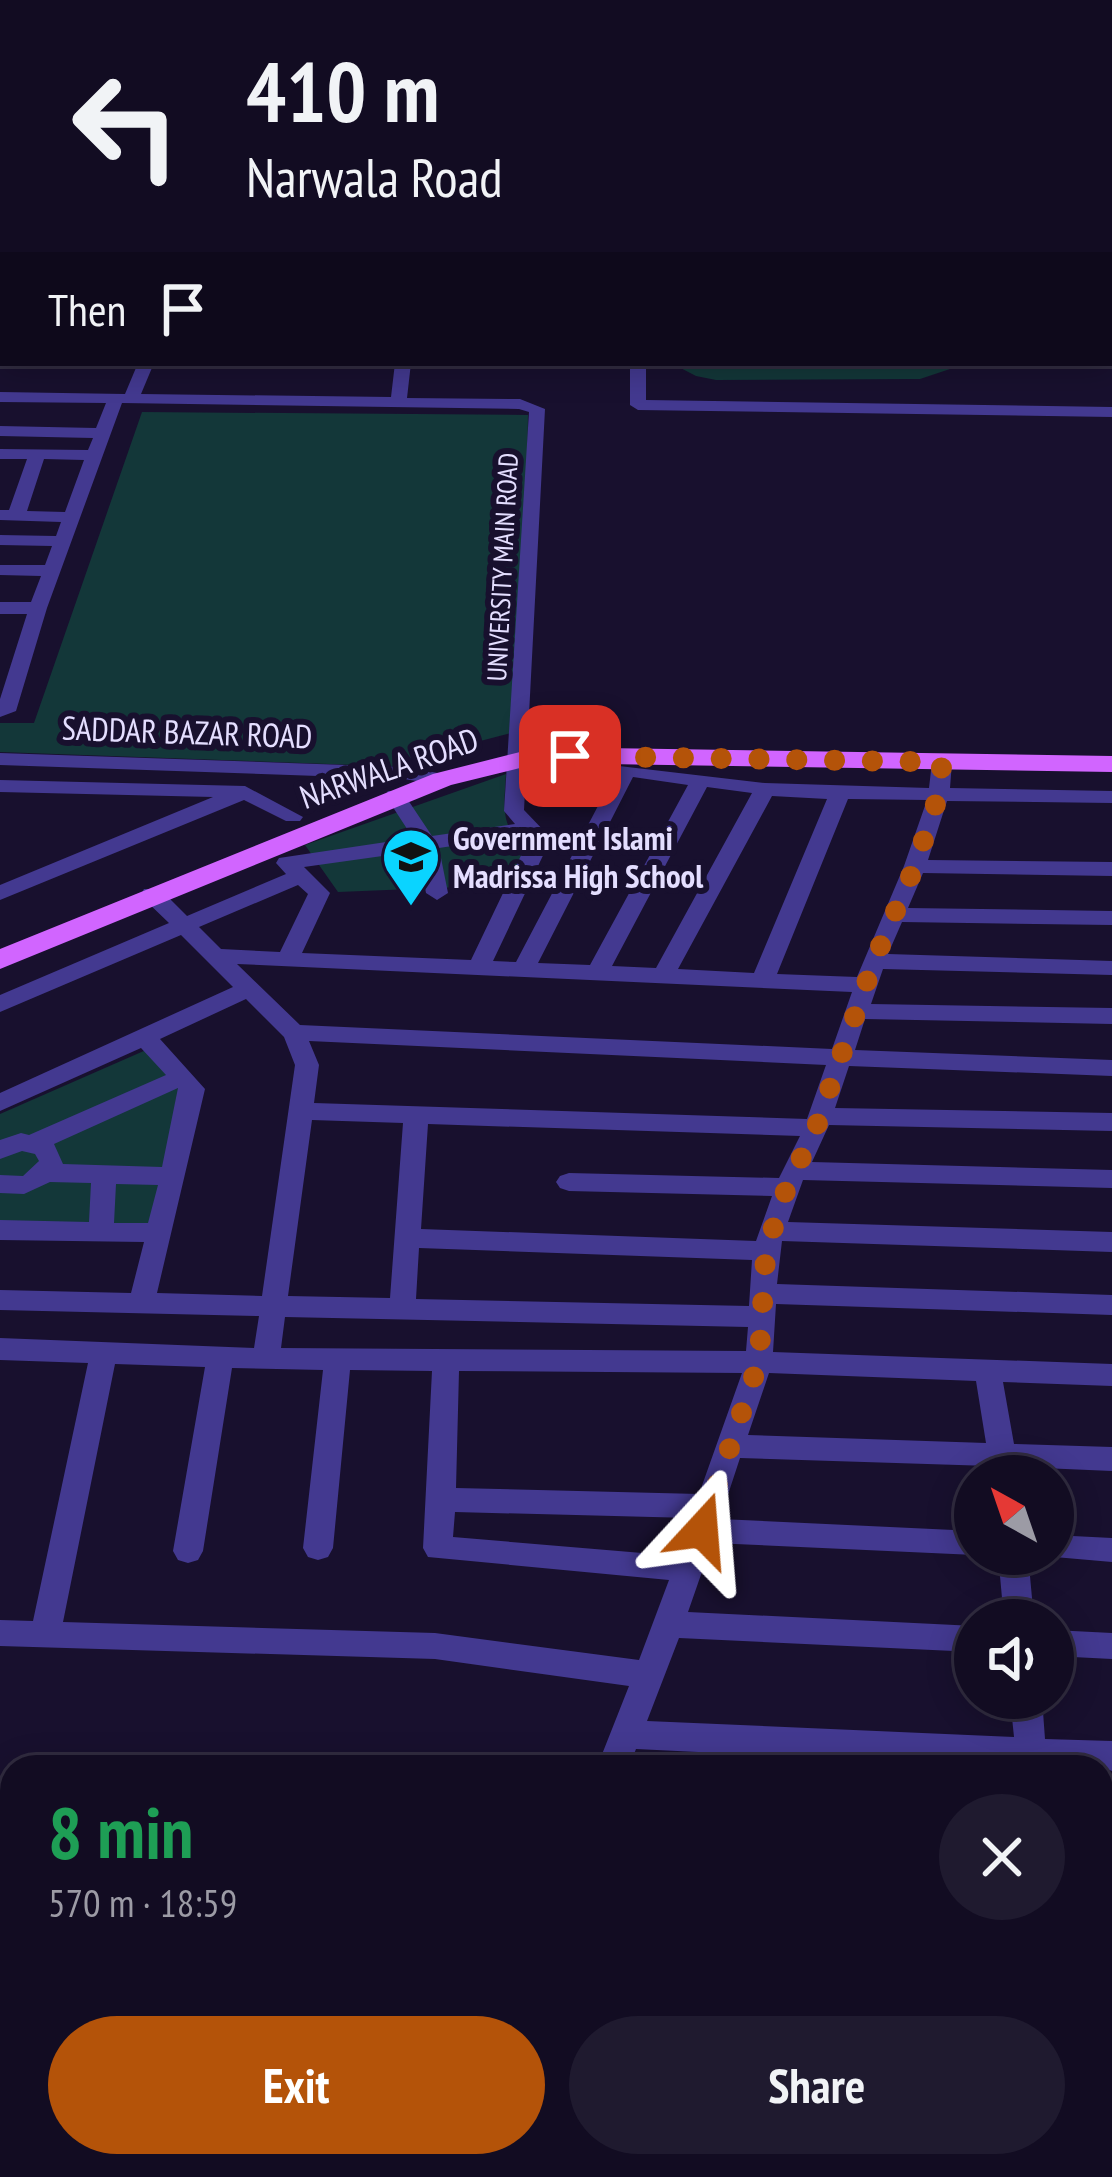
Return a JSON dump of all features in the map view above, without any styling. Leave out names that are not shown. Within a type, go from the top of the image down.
[{"type":"main road","name":"NARWALA ROAD","points":[[0,939],[293,817],[560,740],[1112,746]]},
{"type":"main road","name":"NARWALA ROAD","points":[[0,960],[152,893],[285,862],[400,784],[442,779],[518,752],[1112,764]]},
{"type":"street","points":[[0,711],[5,711],[103,433],[144,366]]},
{"type":"street","points":[[399,400],[403,366]]},
{"type":"street","points":[[638,366],[638,405],[1112,412]]},
{"type":"street","name":"UNIVERSITY MAIN ROAD","points":[[0,397],[399,400],[520,404],[537,410],[518,752]]},
{"type":"street","points":[[0,431],[103,433]]},
{"type":"street","points":[[0,454],[94,455]]},
{"type":"street","points":[[38,454],[8,516],[73,517]]},
{"type":"street","points":[[0,540],[64,541]]},
{"type":"street","points":[[0,570],[54,571]]},
{"type":"street","points":[[0,608],[38,608]]},
{"type":"street","points":[[0,660],[22,661]]},
{"type":"street","points":[[480,965],[537,845],[532,828],[514,811],[518,752]]},
{"type":"street","name":"SADDAR BAZAR ROAD","points":[[0,758],[400,784]]},
{"type":"street","points":[[617,1755],[669,1624],[759,1361],[771,1241],[915,866],[939,794],[942,762]]},
{"type":"street","points":[[524,968],[626,770],[840,794],[1112,797]]},
{"type":"street","points":[[598,970],[701,781]]},
{"type":"street","points":[[400,784],[428,845],[437,893]]},
{"type":"street","points":[[0,787],[244,792],[293,817]]},
{"type":"street","points":[[0,804],[41,788]]},
{"type":"street","points":[[664,975],[765,789]]},
{"type":"street","points":[[0,893],[244,792]]},
{"type":"street","points":[[763,979],[840,794]]},
{"type":"street","points":[[0,1004],[183,926],[285,862],[532,828]]},
{"type":"street","points":[[285,862],[319,893],[288,959]]},
{"type":"street","points":[[915,866],[1112,869]]},
{"type":"street","points":[[152,893],[294,1033],[307,1065],[266,1359]]},
{"type":"street","points":[[896,915],[1112,918]]},
{"type":"street","points":[[214,956],[763,979],[866,986],[1112,1016]]},
{"type":"street","points":[[866,986],[1112,968]]},
{"type":"street","points":[[15,1147],[5,1101],[248,989]]},
{"type":"street","points":[[294,1033],[572,1042],[839,1060],[1112,1068]]},
{"type":"street","points":[[142,1303],[193,1089],[145,1038]]},
{"type":"street","points":[[15,1147],[182,1077]]},
{"type":"street","points":[[303,1112],[1112,1123]]},
{"type":"street","points":[[402,1310],[416,1115]]},
{"type":"street","points":[[15,1147],[43,1147],[52,1162],[45,1173]]},
{"type":"street","points":[[0,1184],[18,1187],[45,1173],[171,1176]]},
{"type":"street","points":[[100,1232],[104,1174]]},
{"type":"street","points":[[569,1182],[1112,1179]]},
{"type":"street","points":[[0,1230],[157,1233]]},
{"type":"street","points":[[405,1238],[1112,1242]]},
{"type":"street","points":[[0,1300],[402,1310],[1112,1305]]},
{"type":"street","points":[[0,1349],[266,1359],[759,1361],[1112,1375]]},
{"type":"street","points":[[45,1634],[104,1351]]},
{"type":"street","points":[[188,1551],[220,1356]]},
{"type":"street","points":[[318,1548],[338,1359]]},
{"type":"street","points":[[446,1361],[438,1548],[687,1569]]},
{"type":"street","points":[[988,1373],[1003,1455]]},
{"type":"street","points":[[732,1446],[954,1462]]},
{"type":"street","points":[[1074,1461],[1112,1459]]},
{"type":"street","points":[[441,1499],[954,1541]]},
{"type":"street","points":[[1074,1548],[1112,1550]]},
{"type":"street","points":[[669,1624],[954,1638]]},
{"type":"street","points":[[0,1633],[435,1646],[647,1675]]},
{"type":"street","points":[[1074,1644],[1112,1646]]},
{"type":"street","points":[[1028,1719],[1031,1752]]},
{"type":"street","points":[[625,1734],[714,1753],[803,1755]]},
{"type":"street","points":[[988,1755],[1043,1755]]},
{"type":"green space","points":[[677,366],[959,366],[920,379],[716,380]]},
{"type":"green space","points":[[142,412],[528,415],[523,730],[465,745],[411,767],[0,752],[0,723],[34,723]]},
{"type":"green space","points":[[506,774],[509,827],[533,849],[511,885],[338,892],[305,845]]},
{"type":"green space","points":[[146,1050],[183,1092],[149,1224],[0,1223],[0,1114]]},
{"type":"place","name":"Government Islami Madrissa High School","points":[[411,908]]},
{"type":"route","points":[[570,756],[942,762],[939,794],[915,866],[874,961],[816,1128],[787,1187],[766,1250],[759,1361],[702,1530]]}]
